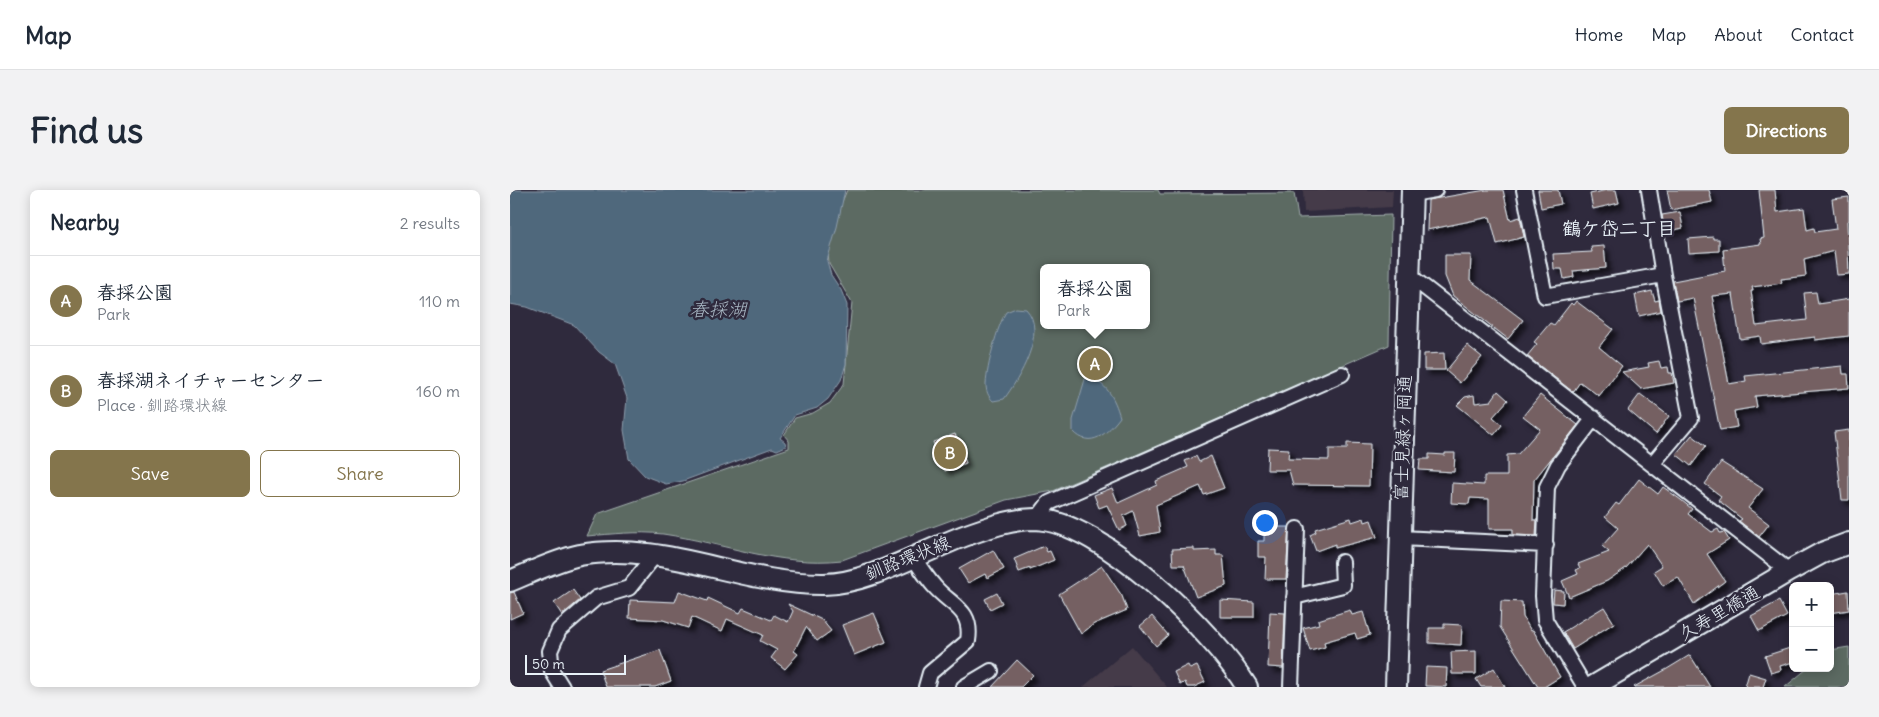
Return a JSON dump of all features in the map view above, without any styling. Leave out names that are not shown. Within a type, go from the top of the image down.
[{"type":"street","points":[[1412,192],[1434,190]]},
{"type":"street","points":[[1524,190],[1546,296],[1663,275]]},
{"type":"street","points":[[1649,190],[1663,275],[1691,418],[1653,463]]},
{"type":"street","name":"富士見緑ヶ岡通","points":[[1396,687],[1405,348],[1410,276],[1412,192]]},
{"type":"street","points":[[1410,276],[1653,463],[1789,571]]},
{"type":"street","points":[[1037,519],[1049,503],[1342,374]]},
{"type":"street","points":[[1585,687],[1545,620],[1543,596],[1547,487],[1558,465],[1594,418]]},
{"type":"street","name":"釧路環状線","points":[[510,581],[565,559],[581,555],[621,553],[656,554],[764,578],[826,584],[860,578],[992,526],[1037,519],[1063,526],[1088,537],[1118,555],[1150,581],[1197,626],[1239,673],[1247,687]]},
{"type":"street","points":[[1291,687],[1297,529]]},
{"type":"street","points":[[1400,538],[1546,545]]},
{"type":"street","name":"久寿里橋通","points":[[1592,687],[1789,571],[1822,553],[1849,543]]},
{"type":"street","points":[[562,687],[552,671],[550,650],[559,630],[596,598],[629,588],[656,554]]},
{"type":"street","points":[[913,557],[934,587],[959,607],[966,618],[970,631],[968,641],[930,673],[926,687]]},
{"type":"street","points":[[1294,597],[1343,585],[1342,562]]},
{"type":"street","points":[[964,687],[991,671]]},
{"type":"shaded area","points":[[1303,190],[1393,190],[1392,207],[1304,212]]},
{"type":"shaded area","points":[[1132,646],[1167,687],[1083,687]]},
{"type":"green space","points":[[847,190],[1158,190],[1160,194],[1294,193],[1298,218],[1391,215],[1389,345],[1053,491],[1006,500],[842,560],[796,560],[774,557],[686,538],[653,533],[587,536],[597,514],[789,448],[789,441],[784,435],[795,418],[813,413],[830,403],[844,384],[852,303],[829,264],[827,240],[830,216],[842,202]]},
{"type":"green space","points":[[1849,647],[1849,687],[1785,687],[1803,672],[1834,672],[1834,649]]},
{"type":"water","name":"春採湖","points":[[510,190],[845,190],[827,261],[831,275],[841,290],[847,305],[846,364],[841,380],[828,399],[817,408],[795,415],[780,438],[785,442],[786,446],[777,450],[772,448],[683,481],[666,484],[645,476],[629,459],[624,430],[627,398],[615,364],[599,352],[574,325],[527,307],[510,304]]},
{"type":"water","points":[[1016,308],[1026,309],[1032,318],[1033,342],[1017,380],[1004,399],[993,401],[986,389],[986,384],[993,347],[1006,312]]},
{"type":"water","points":[[1086,376],[1099,383],[1109,392],[1120,417],[1110,429],[1092,439],[1079,437],[1073,431],[1073,420]]},
{"type":"building","points":[[1486,190],[1503,190],[1510,220],[1520,217],[1524,237],[1497,244],[1490,217],[1427,230],[1428,200]]},
{"type":"building","points":[[1538,190],[1558,190],[1561,204],[1541,208]]},
{"type":"building","points":[[1616,190],[1619,203],[1593,209],[1590,194]]},
{"type":"building","points":[[1667,190],[1709,190],[1712,202],[1671,210]]},
{"type":"building","points":[[1759,190],[1775,190],[1777,212],[1804,208],[1807,230],[1814,228],[1815,232],[1836,229],[1832,199],[1849,197],[1849,221],[1847,221],[1849,274],[1837,275],[1834,251],[1804,259],[1806,276],[1781,279],[1782,283],[1752,287],[1756,326],[1807,320],[1804,293],[1816,292],[1818,304],[1849,299],[1849,336],[1815,340],[1815,337],[1761,344],[1760,336],[1740,339],[1733,294],[1712,296],[1729,384],[1746,381],[1745,376],[1842,366],[1843,374],[1848,374],[1849,388],[1755,396],[1757,407],[1734,411],[1737,427],[1720,430],[1693,298],[1677,301],[1673,281],[1725,271],[1723,249],[1761,244],[1760,239],[1764,238]]},
{"type":"building","points":[[1680,212],[1683,228],[1665,232],[1662,215]]},
{"type":"building","points":[[1713,237],[1713,239],[1719,239],[1719,251],[1689,253],[1688,239]]},
{"type":"building","points":[[1604,246],[1606,268],[1573,271],[1574,277],[1564,279],[1562,269],[1554,269],[1553,254],[1592,252],[1591,247]]},
{"type":"building","points":[[1445,255],[1471,255],[1470,280],[1523,320],[1508,339],[1453,296],[1445,276]]},
{"type":"building","points":[[1652,291],[1655,301],[1659,300],[1661,311],[1639,316],[1635,295]]},
{"type":"building","points":[[1576,301],[1613,329],[1599,347],[1622,366],[1599,396],[1580,382],[1573,392],[1527,356],[1537,344],[1534,342],[1550,323],[1554,325],[1571,303],[1573,305]]},
{"type":"building","points":[[1467,345],[1482,357],[1460,383],[1446,371]]},
{"type":"building","points":[[1444,353],[1445,370],[1424,370],[1424,354]]},
{"type":"building","points":[[1659,361],[1661,368],[1668,367],[1669,373],[1672,373],[1674,383],[1641,389],[1622,372],[1649,367],[1648,363]]},
{"type":"building","points":[[1498,391],[1508,400],[1493,417],[1502,425],[1494,435],[1457,405],[1465,397],[1474,395],[1475,403],[1491,401]]},
{"type":"building","points":[[1640,394],[1669,416],[1656,434],[1628,410]]},
{"type":"building","points":[[1540,395],[1578,425],[1534,480],[1533,520],[1537,520],[1536,536],[1513,535],[1513,529],[1489,529],[1489,499],[1470,498],[1469,504],[1451,503],[1452,483],[1484,485],[1484,476],[1507,476],[1507,455],[1518,454],[1540,429],[1523,416]]},
{"type":"building","points":[[1849,430],[1849,500],[1842,500],[1834,432]]},
{"type":"building","points":[[955,434],[966,463],[945,471],[933,442]]},
{"type":"building","points":[[1692,435],[1706,446],[1691,466],[1676,454]]},
{"type":"building","points":[[1347,443],[1370,444],[1369,486],[1293,485],[1289,470],[1267,470],[1268,448],[1289,449],[1288,459],[1329,460],[1329,449],[1347,449]]},
{"type":"building","points":[[1445,453],[1455,453],[1454,472],[1419,470],[1420,459],[1429,459],[1429,454],[1445,455]]},
{"type":"building","points":[[1196,456],[1199,462],[1211,456],[1224,488],[1204,495],[1200,486],[1156,505],[1160,532],[1140,536],[1133,511],[1123,516],[1127,526],[1119,530],[1107,505],[1099,508],[1094,495],[1112,488],[1118,503],[1157,485],[1156,481],[1188,467],[1185,461]]},
{"type":"building","points":[[1721,462],[1763,489],[1748,508],[1769,524],[1759,537],[1739,521],[1742,519],[1718,500],[1721,496],[1705,484]]},
{"type":"building","points":[[1639,479],[1658,494],[1663,487],[1681,500],[1692,509],[1688,514],[1712,532],[1718,529],[1720,533],[1724,532],[1729,540],[1707,554],[1725,581],[1694,604],[1678,577],[1663,586],[1654,571],[1662,566],[1647,544],[1626,568],[1607,581],[1569,597],[1562,581],[1578,574],[1576,570],[1580,568],[1578,564],[1609,552],[1602,546],[1618,528],[1605,517],[1616,503],[1619,505]]},
{"type":"building","points":[[1351,518],[1352,522],[1364,518],[1365,522],[1371,520],[1377,537],[1335,548],[1335,544],[1316,551],[1310,535],[1316,532],[1315,529]]},
{"type":"building","points":[[1272,527],[1289,527],[1286,579],[1265,579],[1266,557],[1258,557],[1258,541],[1264,541],[1264,531],[1272,531]]},
{"type":"building","points":[[1044,546],[1047,552],[1050,551],[1054,560],[1030,570],[1030,568],[1019,572],[1014,559]]},
{"type":"building","points":[[1194,548],[1194,551],[1216,550],[1216,555],[1223,555],[1226,586],[1196,597],[1184,565],[1173,565],[1172,549]]},
{"type":"building","points":[[993,550],[1004,569],[987,578],[985,574],[968,583],[959,569]]},
{"type":"building","points":[[1102,566],[1122,596],[1127,610],[1094,624],[1081,634],[1059,594]]},
{"type":"building","points":[[573,590],[580,600],[562,615],[554,603]]},
{"type":"building","points":[[1554,590],[1564,591],[1563,604],[1553,603]]},
{"type":"building","points":[[679,591],[707,601],[708,598],[740,613],[743,608],[771,620],[774,615],[788,622],[793,611],[788,604],[822,620],[831,631],[817,641],[806,627],[794,651],[798,654],[785,669],[771,658],[777,650],[760,641],[763,635],[727,619],[722,631],[692,617],[688,628],[663,620],[629,618],[630,600],[675,602]]},
{"type":"building","points":[[1848,591],[1849,610],[1834,612],[1834,593]]},
{"type":"building","points":[[514,592],[523,613],[510,619],[510,593]]},
{"type":"building","points":[[997,593],[1002,603],[990,609],[985,599]]},
{"type":"building","points":[[1220,600],[1254,602],[1254,617],[1220,617]]},
{"type":"building","points":[[1501,601],[1522,602],[1523,617],[1531,631],[1533,630],[1560,677],[1544,687],[1538,687],[1500,627]]},
{"type":"building","points":[[1779,601],[1787,616],[1759,631],[1751,616]]},
{"type":"building","points":[[1604,607],[1614,623],[1573,649],[1563,632]]},
{"type":"building","points":[[1350,610],[1352,615],[1363,612],[1370,635],[1357,639],[1355,633],[1324,642],[1325,647],[1310,651],[1303,628],[1319,624],[1318,620]]},
{"type":"building","points":[[1270,612],[1285,613],[1283,668],[1268,667]]},
{"type":"building","points":[[874,613],[886,642],[854,655],[842,625]]},
{"type":"building","points":[[1152,616],[1168,635],[1156,646],[1140,626]]},
{"type":"building","points":[[1444,624],[1462,625],[1461,645],[1429,643],[1429,628],[1444,628]]},
{"type":"building","points":[[1789,648],[1789,663],[1780,666],[1781,670],[1771,673],[1765,656]]},
{"type":"building","points":[[660,650],[671,681],[655,687],[606,687],[600,670]]},
{"type":"building","points":[[1476,651],[1476,674],[1452,674],[1451,652]]},
{"type":"building","points":[[1690,655],[1710,687],[1634,687],[1667,669]]},
{"type":"building","points":[[1017,660],[1033,675],[1021,687],[992,687]]},
{"type":"building","points":[[1188,665],[1190,669],[1197,666],[1205,682],[1194,687],[1187,687],[1185,682],[1180,685],[1174,672]]},
{"type":"building","points":[[1426,667],[1447,668],[1446,687],[1425,686]]},
{"type":"building","points":[[1494,668],[1505,687],[1481,687],[1476,679]]},
{"type":"building","points":[[1749,673],[1766,678],[1763,687],[1745,687]]},
{"type":"place","name":"春採公園","points":[[1095,364]]},
{"type":"place","name":"春採湖ネイチャーセンター","points":[[950,453]]},
{"type":"district","name":"鶴ケ岱二丁目","points":[[1619,228]]}]
